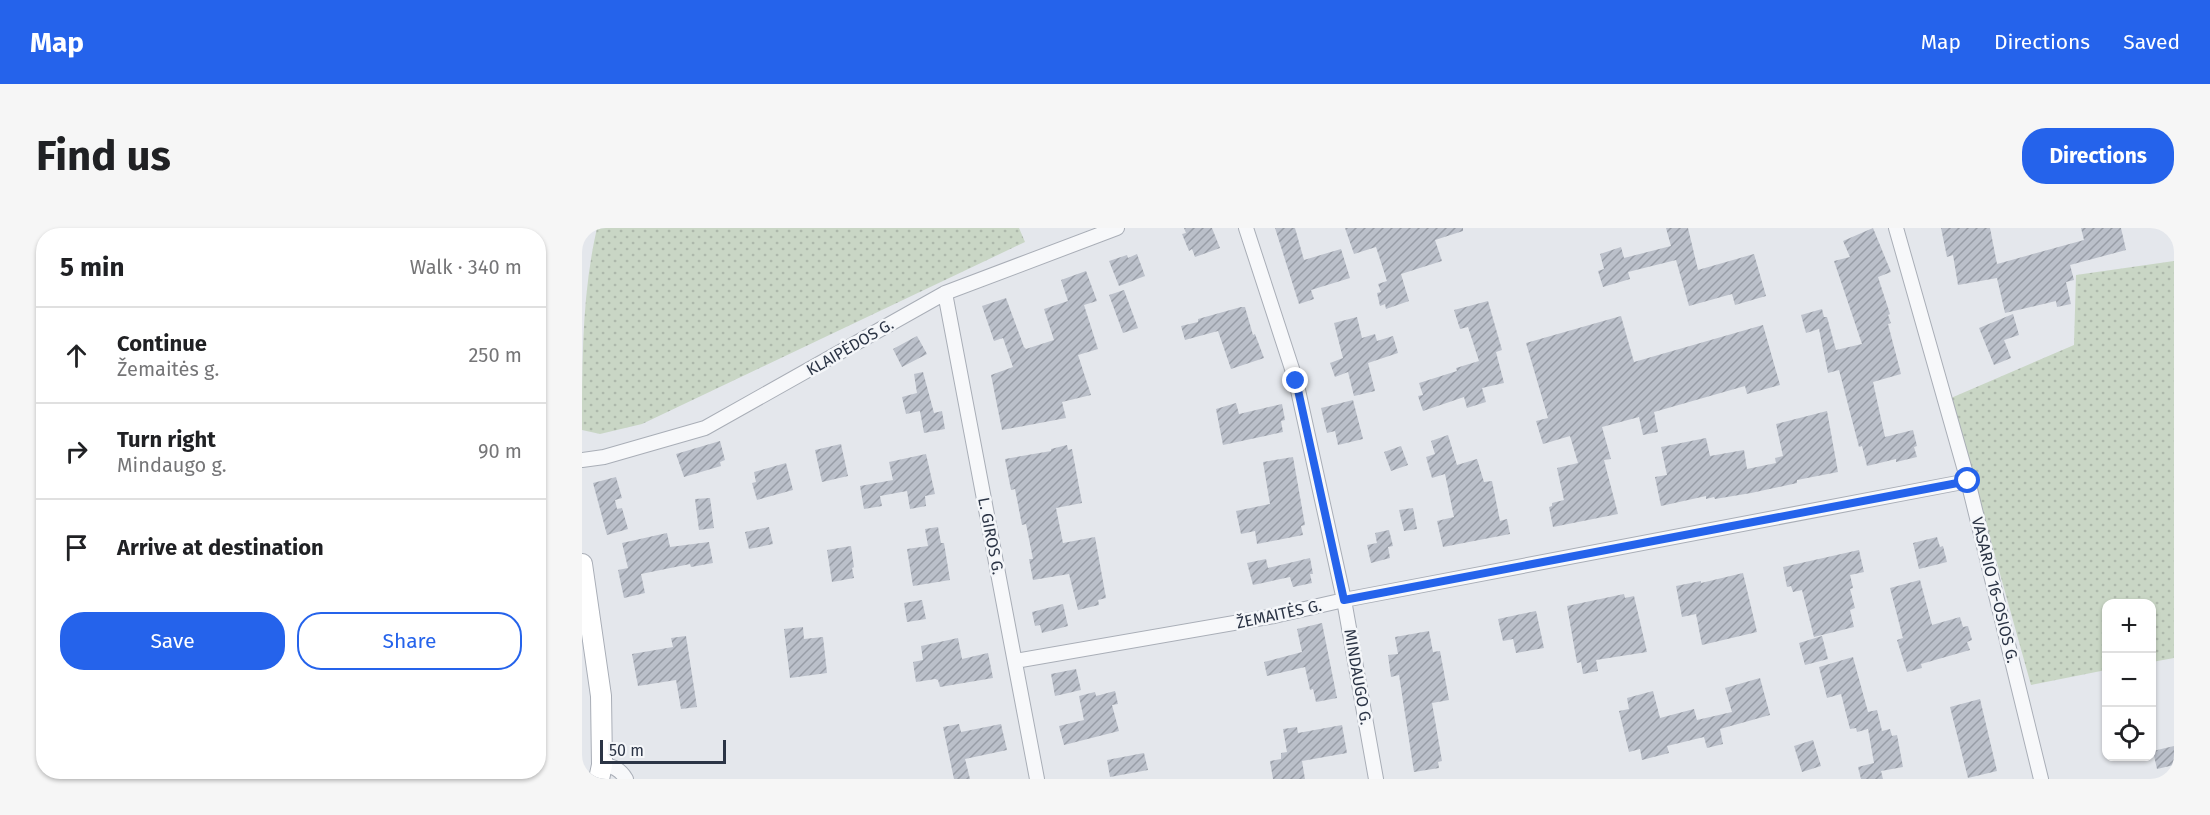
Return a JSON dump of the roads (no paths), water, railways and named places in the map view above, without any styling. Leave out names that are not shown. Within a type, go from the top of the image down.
[{"type":"main road","points":[[582,564],[601,696],[601,772]]},
{"type":"street","name":"KLAIPĖDOS G.","points":[[582,460],[604,457],[705,428],[945,293],[1117,228]]},
{"type":"street","name":"MINDAUGO G.","points":[[1246,228],[1296,381],[1344,600],[1376,779]]},
{"type":"street","name":"VASARIO 16-OSIOS G.","points":[[1896,228],[1968,481],[2041,779]]},
{"type":"street","name":"L. GIROS G.","points":[[945,293],[1036,779]]},
{"type":"street","name":"ŽEMAITĖS G.","points":[[1015,662],[1274,616],[1344,600],[1968,481]]},
{"type":"street","points":[[601,772],[612,766],[622,772],[626,779]]}]
